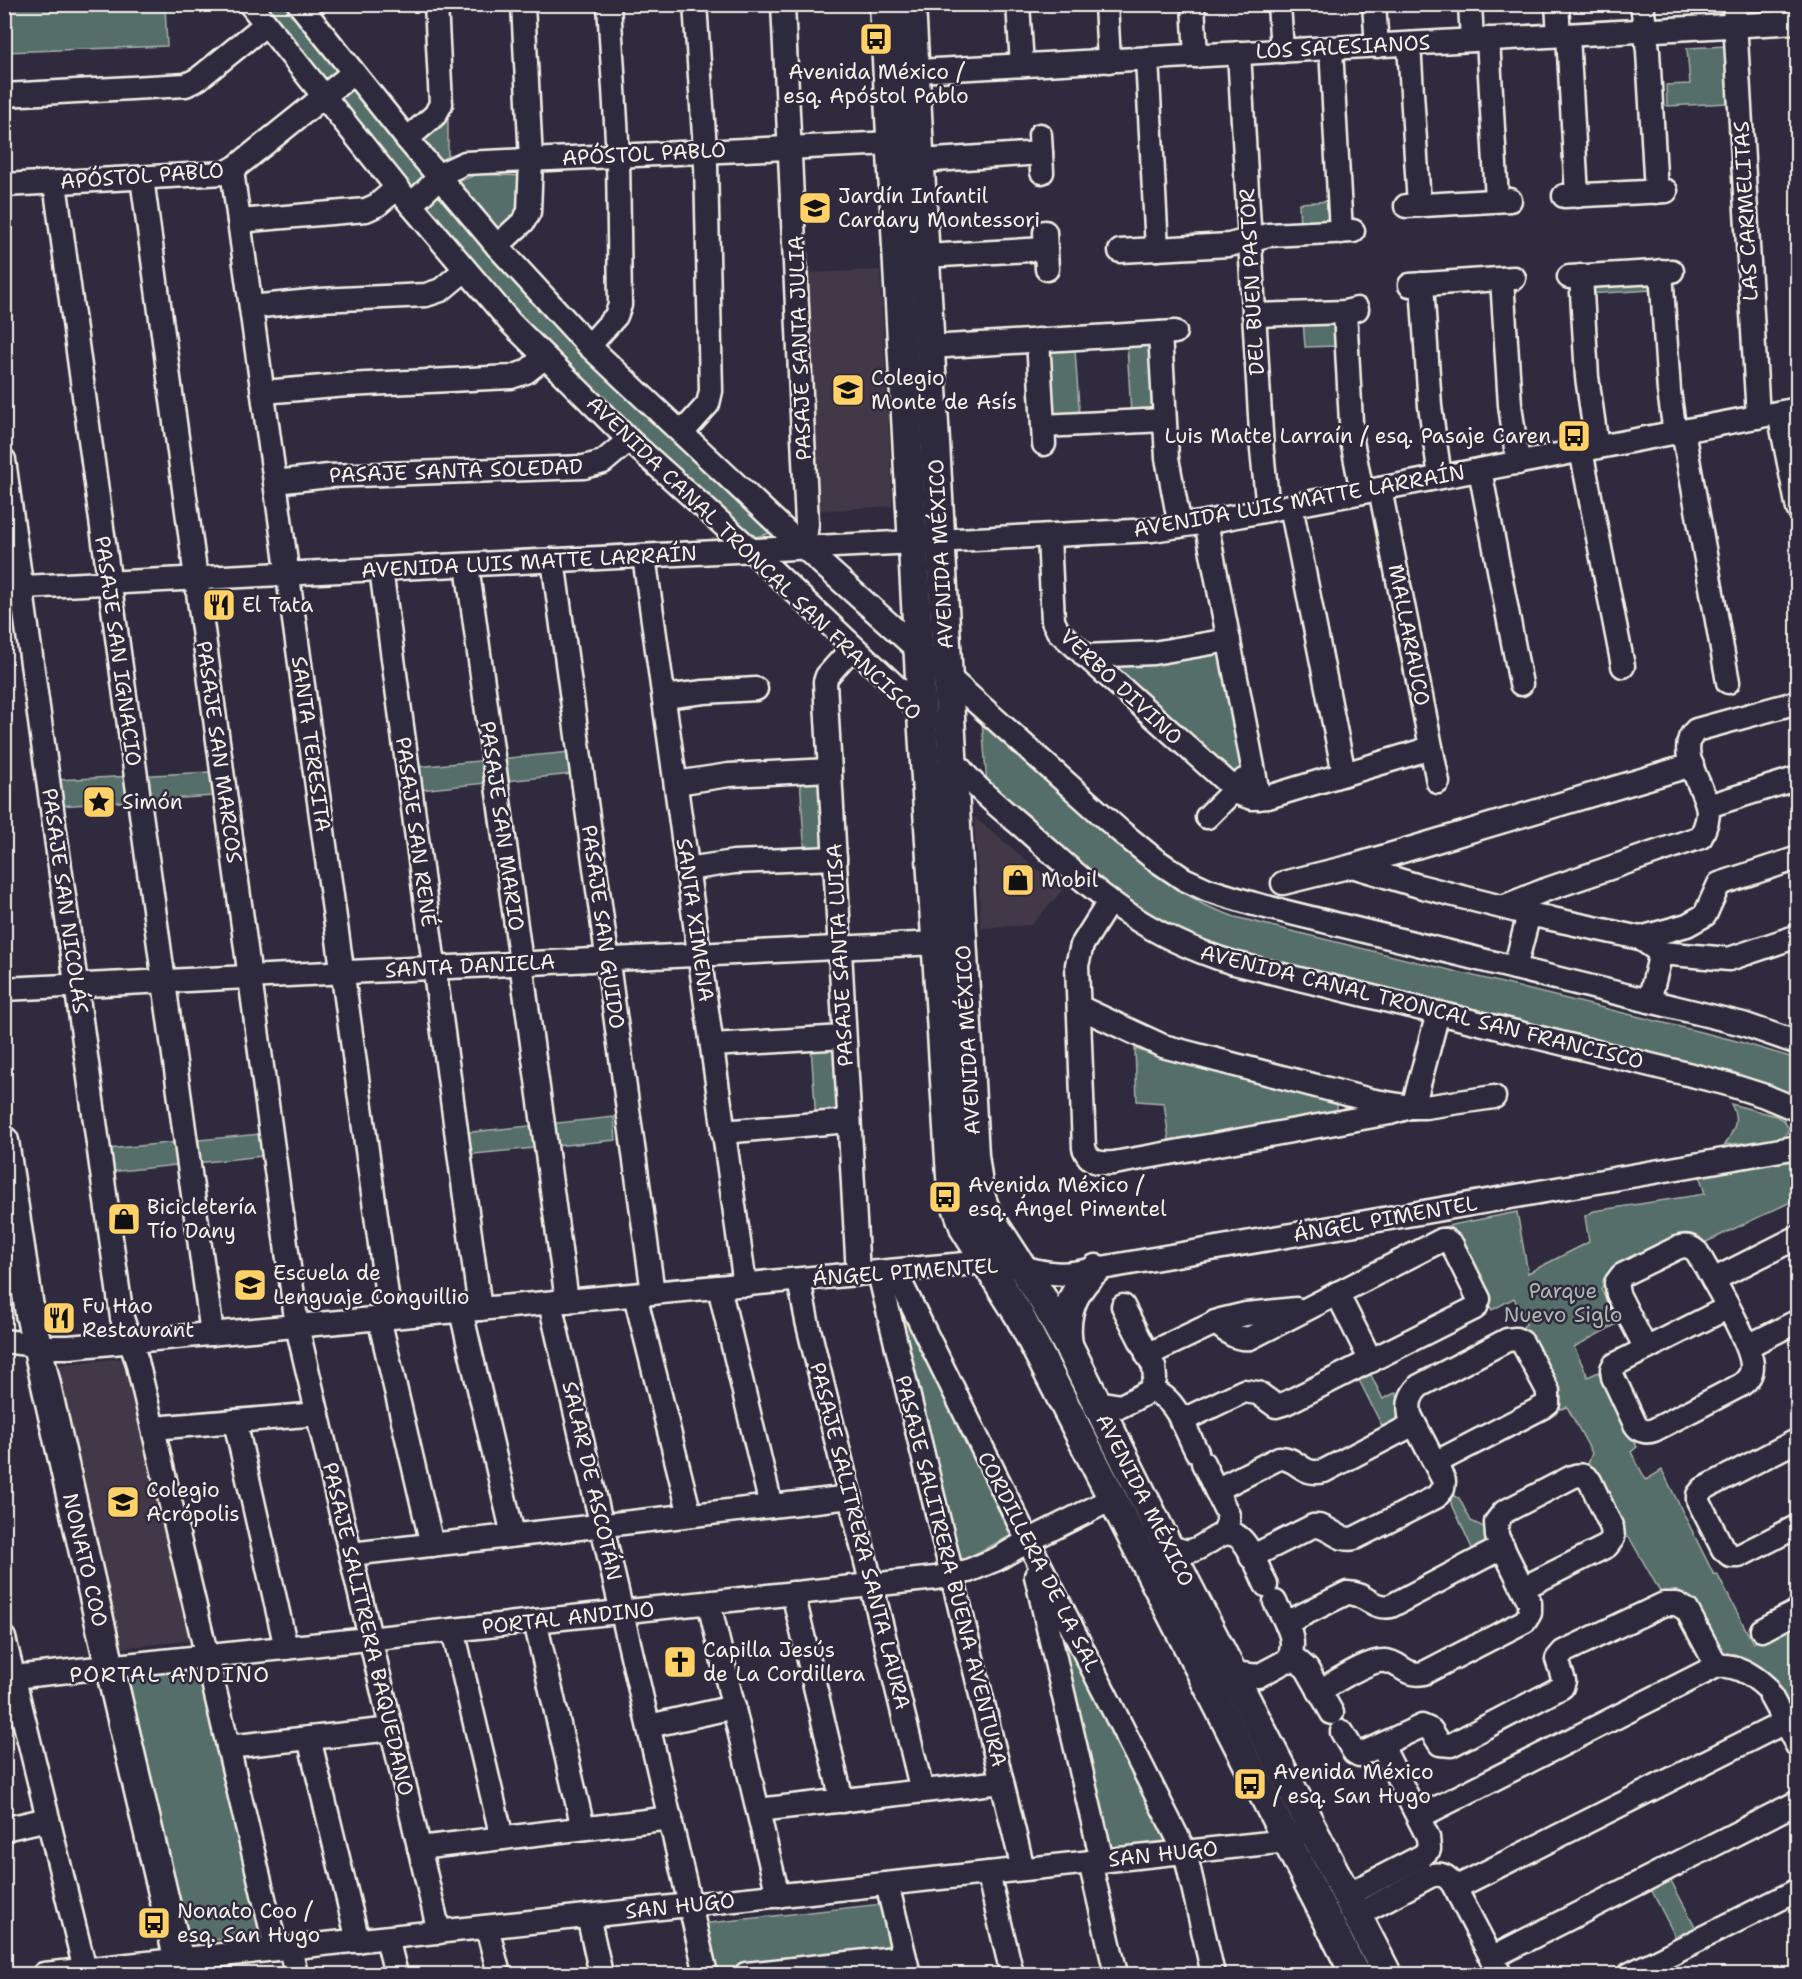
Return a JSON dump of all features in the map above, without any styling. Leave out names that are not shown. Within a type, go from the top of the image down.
[{"type":"main road","name":"AVENIDA MÉXICO","points":[[884,4],[902,72],[920,161],[930,347],[927,541],[919,650],[952,1187],[965,1229],[1019,1315],[1355,1974]]},
{"type":"main road","name":"AVENIDA MÉXICO","points":[[911,4],[892,143],[927,541],[948,676],[976,1179],[986,1212],[1024,1269],[1068,1346],[1109,1404],[1114,1438],[1180,1548],[1185,1581],[1245,1675],[1251,1709],[1387,1974]]},
{"type":"main road","name":"NONATO COO","points":[[4,1141],[8,1187],[37,1345],[180,1967]]},
{"type":"main road","points":[[1068,1346],[1066,1321],[1071,1303],[1079,1287],[1096,1269]]},
{"type":"street","name":"AVENIDA CANAL TRONCAL SAN FRANCISCO","points":[[250,4],[404,196],[511,323],[629,440],[752,550],[906,696],[966,777],[1085,884],[1109,902],[1166,937],[1211,956],[1724,1083],[1765,1096],[1797,1110]]},
{"type":"street","points":[[407,139],[438,112],[441,104],[436,4]]},
{"type":"street","points":[[497,246],[528,216],[531,160],[523,4]]},
{"type":"street","points":[[589,346],[612,321],[620,304],[618,156],[609,4]]},
{"type":"street","points":[[682,433],[708,404],[711,396],[705,152],[695,4]]},
{"type":"street","name":"PASAJE SANTA JULIA","points":[[783,4],[807,524],[804,547]]},
{"type":"street","points":[[1018,4],[1022,65]]},
{"type":"street","points":[[1106,4],[1109,60]]},
{"type":"street","points":[[1193,4],[1196,56]]},
{"type":"street","points":[[1279,4],[1282,51]]},
{"type":"street","points":[[1374,4],[1377,46]]},
{"type":"street","points":[[1409,44],[1413,205],[1503,200],[1480,40],[1470,4]]},
{"type":"street","points":[[1557,4],[1563,35],[1570,196],[1661,191],[1642,4]]},
{"type":"street","name":"AVENIDA CANAL TRONCAL SAN FRANCISCO","points":[[311,9],[353,73],[439,178],[497,246],[589,346],[804,547],[1153,858],[1184,879],[1208,890],[1254,904],[1743,1024],[1797,1043]]},
{"type":"street","name":"LOS SALESIANOS","points":[[902,72],[1645,31],[1735,15],[1797,22]]},
{"type":"street","name":"LAS CARMELITAS","points":[[1735,15],[1778,413],[1797,509]]},
{"type":"street","points":[[4,95],[186,85],[198,79],[266,24]]},
{"type":"street","points":[[1120,251],[1229,245],[1269,235],[1347,232],[1330,48]]},
{"type":"street","name":"DEL BUEN PASTOR","points":[[1239,53],[1262,450],[1268,510]]},
{"type":"street","points":[[1147,58],[1157,249]]},
{"type":"street","name":"APÓSTOL PABLO","points":[[4,185],[142,178],[232,170],[353,73]]},
{"type":"street","name":"APÓSTOL PABLO","points":[[239,221],[366,210],[404,196],[439,178],[450,169],[465,163],[892,143]]},
{"type":"street","points":[[920,161],[1041,153]]},
{"type":"street","name":"SANTA TERESITA","points":[[232,170],[342,972],[384,1318],[432,1545]]},
{"type":"street","name":"PASAJE SAN MARCOS","points":[[142,178],[297,1326]]},
{"type":"street","name":"PASAJE SAN IGNACIO","points":[[55,183],[212,1334]]},
{"type":"street","points":[[925,256],[1046,250]]},
{"type":"street","points":[[251,306],[426,295],[441,290],[465,270]]},
{"type":"street","points":[[1623,666],[1589,449],[1587,377],[1575,276],[1667,271],[1667,375],[1728,682]]},
{"type":"street","points":[[1440,477],[1416,284],[1508,279],[1510,405],[1518,463]]},
{"type":"street","name":"MALLARAUCO","points":[[1254,315],[1351,310],[1352,441],[1371,490],[1438,782]]},
{"type":"street","points":[[930,347],[1167,333],[1164,420],[1167,458],[1180,526]]},
{"type":"street","points":[[1038,340],[1043,435],[1164,420]]},
{"type":"street","points":[[262,392],[347,385],[511,377],[526,372],[545,357]]},
{"type":"street","name":"AVENIDA LUIS MATTE LARRAÍN","points":[[13,588],[1132,532],[1206,522],[1778,413]]},
{"type":"street","name":"PASAJE SANTA SOLEDAD","points":[[275,482],[329,476],[584,467],[603,462],[629,440]]},
{"type":"street","name":"PASAJE SAN NICOLÁS","points":[[4,460],[13,588],[76,985],[122,1318],[137,1361],[228,1747],[283,1949],[296,1974]]},
{"type":"street","points":[[1479,470],[1521,684]]},
{"type":"street","points":[[1291,506],[1344,774]]},
{"type":"street","points":[[1206,522],[1259,798],[1431,748]]},
{"type":"street","name":"VERBO DIVINO","points":[[1049,536],[1053,621],[1058,631],[1234,789],[1246,797],[1259,798]]},
{"type":"street","points":[[841,580],[844,558],[853,545]]},
{"type":"street","name":"SANTA XIMENA","points":[[645,556],[745,1285]]},
{"type":"street","name":"PASAJE SAN GUIDO","points":[[554,560],[608,958],[644,1294],[690,1515]]},
{"type":"street","name":"PASAJE SAN MARIO","points":[[467,565],[520,963],[558,1302]]},
{"type":"street","name":"PASAJE SAN RENÉ","points":[[381,569],[434,967],[471,1310],[513,1536]]},
{"type":"street","points":[[1085,656],[1160,652],[1229,640]]},
{"type":"street","name":"PASAJE SANTA LUISA","points":[[853,646],[825,678],[849,1121],[877,1273]]},
{"type":"street","points":[[664,697],[756,688]]},
{"type":"street","points":[[1505,906],[1545,890],[1701,837],[1708,820],[1708,806],[1692,765],[1688,745],[1690,736],[1696,730],[1797,702]]},
{"type":"street","points":[[1283,883],[1352,866],[1692,765]]},
{"type":"street","points":[[675,783],[729,775],[830,770]]},
{"type":"street","points":[[1207,817],[1254,770]]},
{"type":"street","points":[[1708,806],[1797,778]]},
{"type":"street","points":[[1410,848],[1419,886]]},
{"type":"street","points":[[687,869],[734,862],[835,858]]},
{"type":"street","points":[[1640,938],[1687,925],[1704,915],[1719,884],[1797,858]]},
{"type":"street","points":[[1352,866],[1419,886],[1640,938],[1660,953],[1729,959],[1797,936]]},
{"type":"street","points":[[1515,968],[1545,890]]},
{"type":"street","points":[[1109,902],[1079,952],[1077,965],[1084,1148],[1091,1159],[1102,1163],[1114,1163],[1390,1113],[1412,1107]]},
{"type":"street","points":[[1687,925],[1691,956]]},
{"type":"street","name":"SANTA DANIELA","points":[[4,989],[936,943]]},
{"type":"street","points":[[1649,1000],[1660,953]]},
{"type":"street","points":[[1079,1007],[1163,1046],[1370,1100],[1412,1107],[1494,1097]]},
{"type":"street","points":[[1412,1107],[1438,1013]]},
{"type":"street","points":[[712,1046],[844,1037]]},
{"type":"street","points":[[723,1132],[849,1121]]},
{"type":"street","name":"ÁNGEL PIMENTEL","points":[[4,1341],[69,1347],[986,1263],[1005,1263],[1024,1269],[1061,1275],[1797,1147]]},
{"type":"street","points":[[1713,1280],[1797,1237]]},
{"type":"street","points":[[1148,1354],[1215,1322],[1246,1314],[1310,1307],[1438,1241],[1446,1240],[1452,1245],[1477,1295],[1478,1303],[1473,1309],[1281,1405],[1272,1404],[1258,1393],[1244,1391],[1181,1421]]},
{"type":"street","points":[[1646,1349],[1616,1290],[1619,1278],[1677,1248],[1684,1246],[1694,1249],[1713,1280],[1748,1346],[1752,1369],[1745,1382],[1654,1430],[1646,1431],[1637,1427],[1612,1369],[1617,1363],[1646,1349],[1727,1308]]},
{"type":"street","name":"CORDILLERA DE LA SAL","points":[[877,1273],[1028,1541],[1185,1852],[1213,1974]]},
{"type":"street","name":"PASAJE SALITRERA BUENA AVENTURA","points":[[877,1273],[953,1575],[1023,1869]]},
{"type":"street","name":"PASAJE SALITRERA SANTA LAURA","points":[[799,1280],[807,1321],[922,1791]]},
{"type":"street","points":[[719,1287],[771,1506]]},
{"type":"street","points":[[1337,1293],[1371,1361]]},
{"type":"street","name":"SALAR DE ASCOTÁN","points":[[558,1302],[602,1525],[706,1974]]},
{"type":"street","points":[[1123,1306],[1148,1354],[1155,1373],[1150,1391]]},
{"type":"street","points":[[1748,1346],[1797,1321]]},
{"type":"street","name":"PASAJE SALITRERA BAQUEDANO","points":[[297,1326],[439,1932]]},
{"type":"street","points":[[1251,1557],[1314,1526],[1326,1528],[1342,1539],[1355,1538],[1436,1497],[1443,1489],[1444,1481],[1414,1424],[1409,1408],[1411,1395],[1419,1386],[1508,1340],[1516,1339],[1525,1344],[1548,1391],[1548,1403],[1435,1463]]},
{"type":"street","points":[[1109,1404],[1150,1391],[1168,1398],[1228,1515],[1223,1534]]},
{"type":"street","points":[[153,1428],[318,1414]]},
{"type":"street","points":[[235,1421],[286,1648]]},
{"type":"street","points":[[1216,1490],[1279,1458],[1288,1458],[1308,1472],[1324,1471],[1414,1424]]},
{"type":"street","points":[[1797,1440],[1703,1489],[1698,1495],[1698,1500],[1723,1549],[1731,1556],[1739,1556],[1797,1526]]},
{"type":"street","points":[[1319,1691],[1378,1661],[1391,1662],[1413,1674],[1424,1673],[1524,1621],[1531,1608],[1530,1602],[1497,1536],[1496,1527],[1499,1516],[1572,1477],[1581,1475],[1588,1478],[1612,1528],[1614,1534],[1611,1542],[1524,1588]]},
{"type":"street","points":[[351,1554],[851,1497]]},
{"type":"street","name":"PORTAL ANDINO","points":[[9,1677],[953,1575],[997,1559],[1114,1498]]},
{"type":"street","points":[[1180,1548],[1223,1534],[1236,1535],[1240,1539],[1293,1640],[1288,1660]]},
{"type":"street","points":[[1028,1541],[1096,1862],[1116,1974]]},
{"type":"street","points":[[1286,1623],[1347,1593],[1357,1594],[1380,1607],[1390,1606],[1503,1546]]},
{"type":"street","points":[[793,1593],[842,1801]]},
{"type":"street","points":[[709,1602],[778,1896]]},
{"type":"street","points":[[1245,1675],[1288,1660],[1304,1664],[1356,1754],[1363,1755],[1422,1726],[1431,1730],[1440,1744],[1450,1745],[1562,1687],[1564,1681],[1557,1659],[1563,1652],[1664,1604],[1677,1605],[1687,1610],[1717,1666]]},
{"type":"street","points":[[1762,1629],[1797,1611]]},
{"type":"street","points":[[535,1621],[583,1828]]},
{"type":"street","points":[[453,1630],[502,1838]]},
{"type":"street","points":[[4,1638],[9,1677],[48,1819],[85,1970]]},
{"type":"street","points":[[1419,1817],[1717,1666],[1727,1665],[1756,1678],[1769,1692],[1797,1747]]},
{"type":"street","points":[[649,1726],[734,1707]]},
{"type":"street","points":[[1455,1888],[1785,1722]]},
{"type":"street","points":[[228,1747],[392,1729]]},
{"type":"street","points":[[309,1738],[358,1941]]},
{"type":"street","points":[[1352,1905],[1426,1853],[1429,1841],[1382,1746]]},
{"type":"street","points":[[758,1810],[1002,1782]]},
{"type":"street","points":[[1352,1905],[1434,1875],[1446,1876],[1455,1888],[1495,1966],[1797,1802]]},
{"type":"street","points":[[420,1848],[671,1818]]},
{"type":"street","points":[[4,1829],[48,1819]]},
{"type":"street","name":"SAN HUGO","points":[[44,1974],[85,1970],[180,1967],[283,1949],[1287,1841],[1312,1826]]},
{"type":"street","points":[[988,1873],[1012,1974]]},
{"type":"street","points":[[746,1974],[907,1966],[887,1884]]},
{"type":"street","points":[[1630,1974],[1797,1890]]},
{"type":"street","points":[[588,1916],[601,1974]]},
{"type":"street","points":[[487,1927],[499,1974]]},
{"type":"street","points":[[387,1938],[396,1974]]},
{"type":"shaded area","name":"Colegio Monte de Asís","points":[[880,270],[893,506],[815,511],[804,273]]},
{"type":"shaded area","points":[[974,817],[1063,890],[1031,925],[981,928]]},
{"type":"shaded area","name":"Colegio Acrópolis","points":[[125,1358],[192,1640],[121,1648],[56,1365]]},
{"type":"green space","points":[[4,5],[165,5],[167,46],[5,52]]},
{"type":"green space","points":[[259,5],[285,5],[331,60],[778,531],[748,539],[498,298]]},
{"type":"green space","points":[[1726,46],[1729,103],[1667,106],[1666,85],[1690,84],[1687,48]]},
{"type":"green space","points":[[448,112],[448,159],[442,169],[418,138]]},
{"type":"green space","points":[[478,174],[523,176],[523,219],[502,240],[457,185],[462,180]]},
{"type":"green space","points":[[1332,201],[1334,227],[1300,229],[1299,203]]},
{"type":"green space","points":[[1651,279],[1652,290],[1587,294],[1587,282]]},
{"type":"green space","points":[[1337,320],[1338,346],[1305,347],[1303,321]]},
{"type":"green space","points":[[1153,344],[1157,413],[1131,414],[1127,345]]},
{"type":"green space","points":[[1075,350],[1080,421],[1049,423],[1046,351]]},
{"type":"green space","points":[[1222,649],[1242,771],[1229,774],[1106,663]]},
{"type":"green space","points":[[982,721],[1120,847],[1146,868],[1204,905],[1235,917],[1733,1040],[1797,1059],[1797,1098],[1733,1072],[1252,956],[1181,934],[1120,898],[987,785]]},
{"type":"green space","points":[[570,752],[572,774],[420,790],[417,767]]},
{"type":"green space","points":[[210,772],[213,796],[59,806],[57,780]]},
{"type":"green space","points":[[820,776],[830,852],[805,857],[800,777]]},
{"type":"green space","points":[[839,1044],[847,1115],[816,1122],[811,1046]]},
{"type":"green space","points":[[1135,1049],[1337,1102],[1337,1112],[1169,1140],[1164,1103],[1137,1101]]},
{"type":"green space","points":[[1731,1104],[1783,1120],[1789,1128],[1784,1138],[1725,1145],[1735,1125],[1735,1115]]},
{"type":"green space","points":[[614,1117],[616,1140],[464,1155],[462,1133]]},
{"type":"green space","points":[[260,1134],[263,1156],[110,1172],[108,1149]]},
{"type":"green space","name":"Parque Nuevo Siglo","points":[[1797,1157],[1797,1199],[1702,1244],[1610,1273],[1601,1289],[1617,1324],[1574,1347],[1588,1377],[1598,1372],[1637,1447],[1631,1452],[1646,1480],[1662,1470],[1714,1575],[1717,1574],[1753,1643],[1797,1621],[1797,1726],[1768,1673],[1714,1647],[1665,1600],[1629,1537],[1625,1538],[1588,1464],[1592,1453],[1567,1407],[1561,1409],[1521,1329],[1526,1324],[1514,1298],[1492,1310],[1449,1234],[1437,1228],[1517,1212],[1528,1273],[1589,1242],[1585,1216],[1594,1211],[1705,1194],[1700,1177]]},
{"type":"green space","points":[[900,1297],[1020,1531],[953,1565],[892,1299]]},
{"type":"green space","points":[[1369,1371],[1383,1399],[1397,1392],[1399,1410],[1397,1419],[1384,1430],[1357,1376]]},
{"type":"green space","points":[[1446,1491],[1459,1498],[1471,1521],[1484,1527],[1487,1545],[1475,1555]]},
{"type":"green space","points":[[1046,1589],[1178,1847],[1109,1853]]},
{"type":"green space","points":[[202,1665],[268,1934],[187,1943],[125,1674]]},
{"type":"green space","points":[[1668,1875],[1698,1932],[1678,1942],[1649,1885]]},
{"type":"green space","points":[[882,1904],[893,1954],[711,1974],[701,1924]]},
{"type":"place","name":"Avenida México / esq. Apóstol Pablo","points":[[876,39]]},
{"type":"place","name":"Jardín Infantil Cardary Montessori","points":[[815,208]]},
{"type":"place","name":"Colegio Monte de Asís","points":[[848,390]]},
{"type":"place","name":"Luis Matte Larraín / esq. Pasaje Caren","points":[[1574,436]]},
{"type":"place","name":"El Tata","points":[[219,605]]},
{"type":"place","name":"Simón","points":[[99,802]]},
{"type":"place","name":"Mobil","points":[[1018,880]]},
{"type":"place","name":"Avenida México / esq. Ángel Pimentel","points":[[945,1197]]},
{"type":"place","name":"Bicicletería Tío Dany","points":[[124,1219]]},
{"type":"place","name":"Escuela de Lenguaje Conguillio","points":[[250,1285]]},
{"type":"place","name":"Fu Hao Restaurant","points":[[59,1318]]},
{"type":"place","name":"Colegio Acrópolis","points":[[123,1502]]},
{"type":"place","name":"Capilla Jesús de La Cordillera","points":[[680,1662]]},
{"type":"place","name":"Avenida México / esq. San Hugo","points":[[1250,1784]]},
{"type":"place","name":"Nonato Coo / esq. San Hugo","points":[[154,1923]]},
{"type":"district","name":"PORTAL ANDINO","points":[[170,1674]]}]
